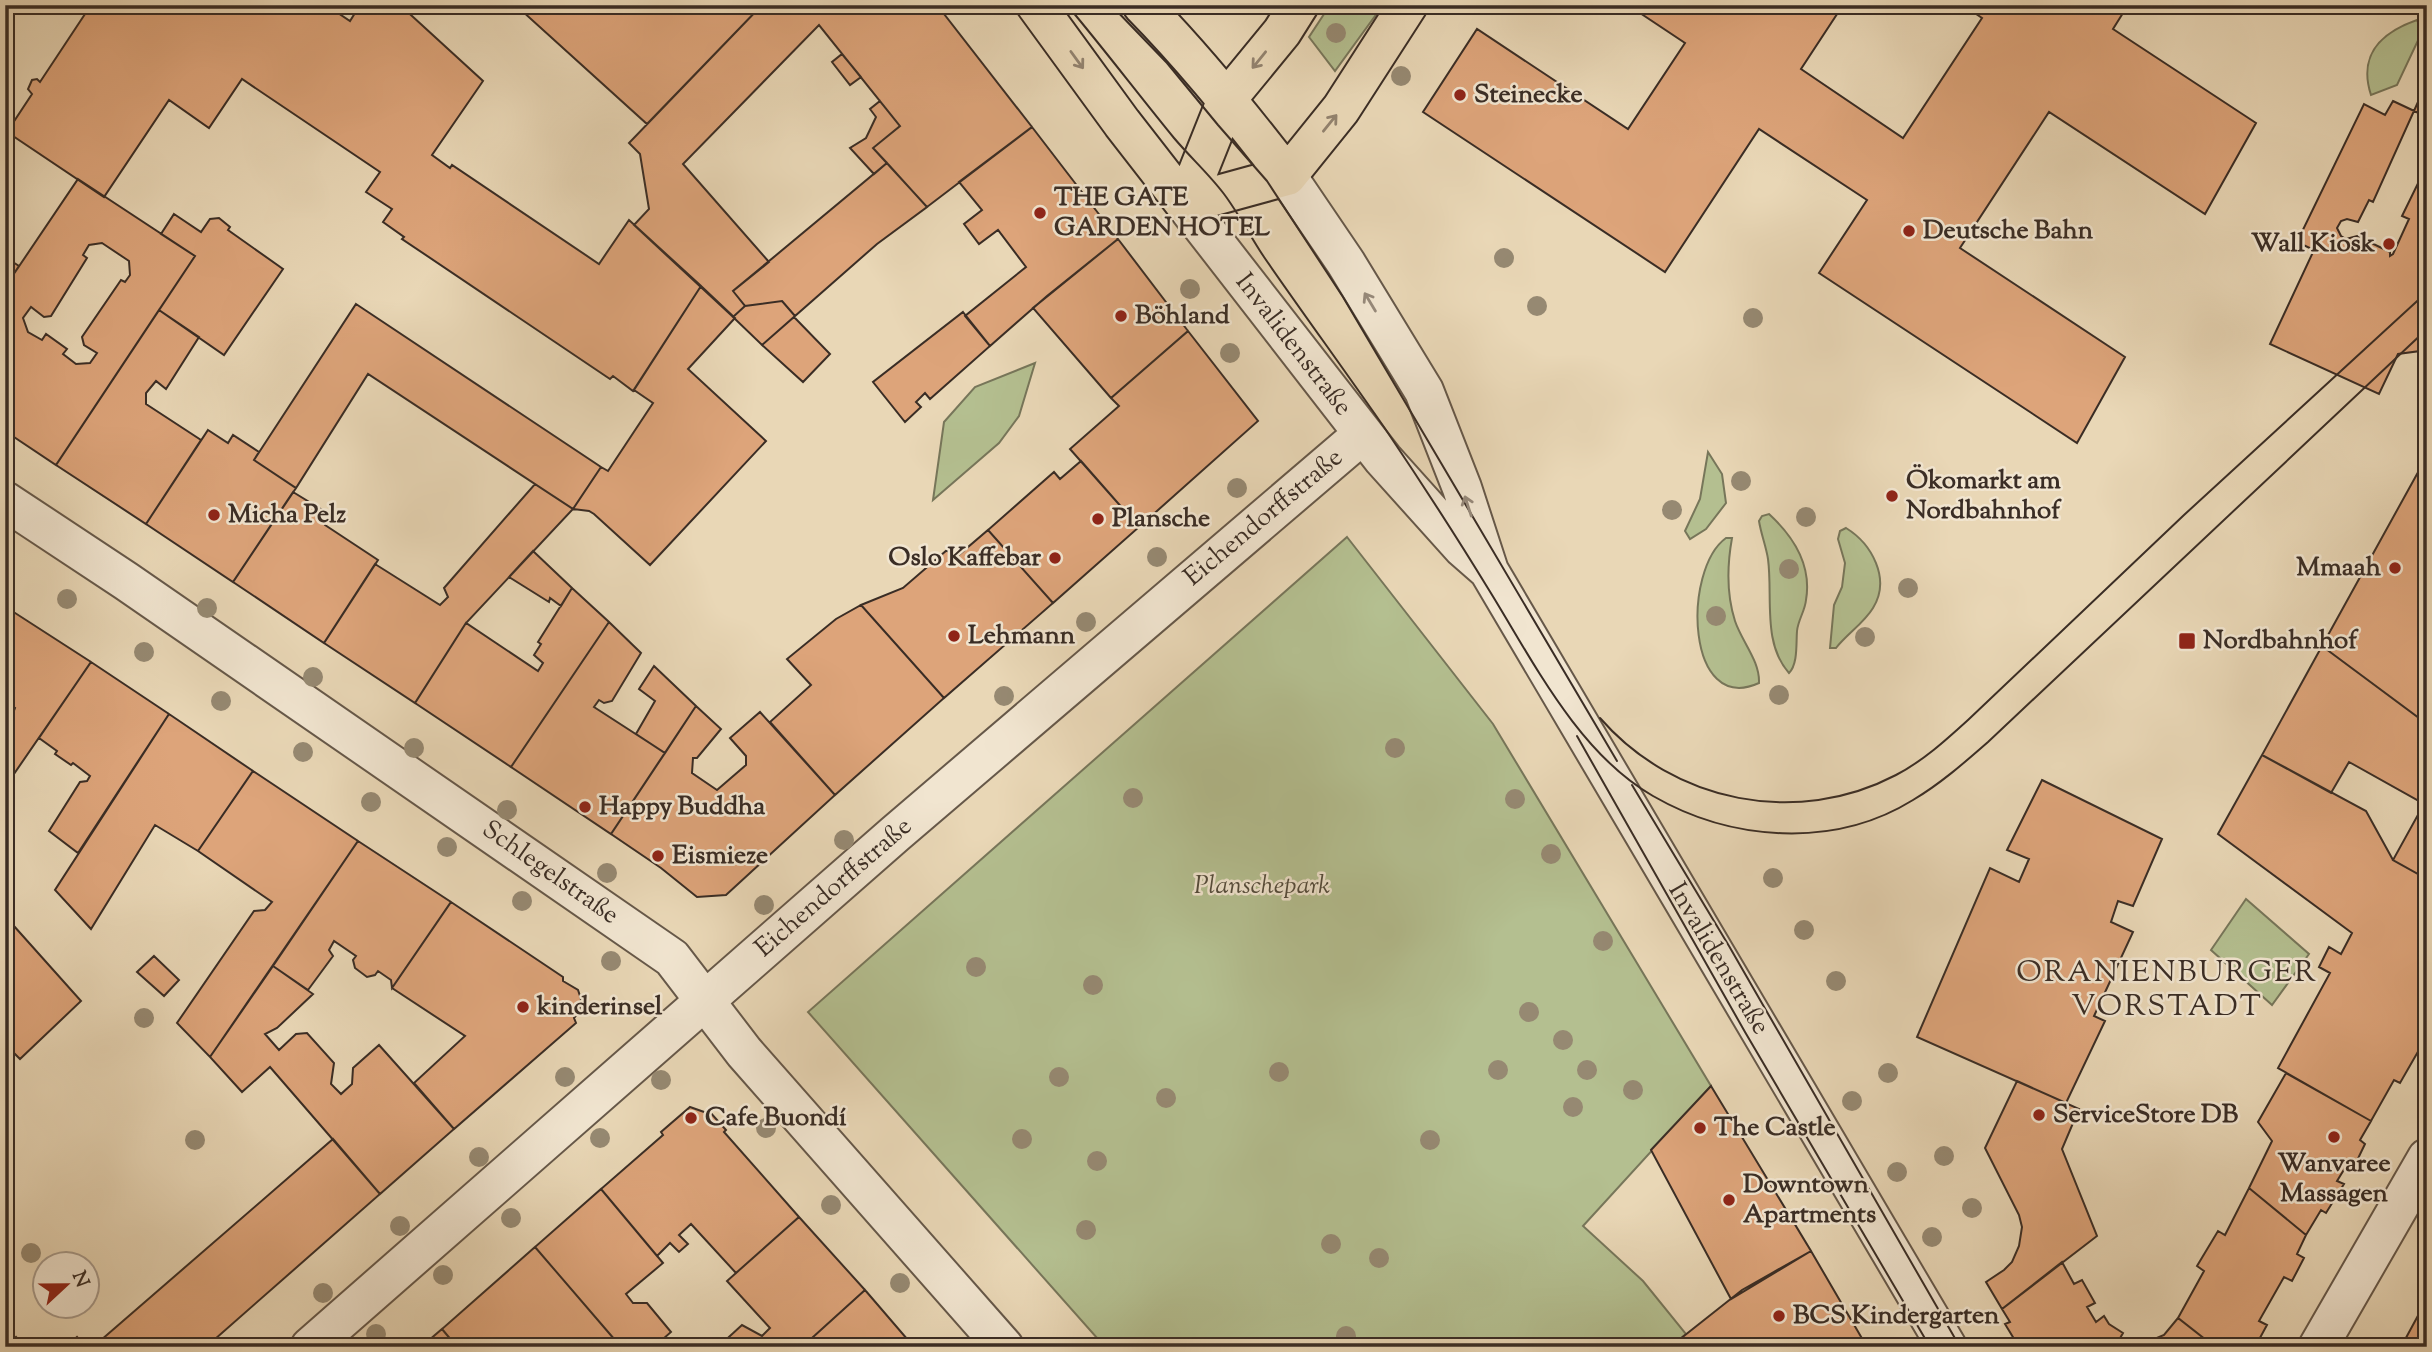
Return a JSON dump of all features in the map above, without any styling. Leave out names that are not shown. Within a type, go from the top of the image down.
[{"type":"main road","name":"Invalidenstraße","points":[[1037,5],[1185,205]]},
{"type":"main road","name":"Invalidenstraße","points":[[1142,5],[1227,99],[1287,176]]},
{"type":"main road","points":[[1185,205],[1227,99],[1282,32],[1299,5]]},
{"type":"main road","points":[[1185,205],[1287,176],[1341,109],[1408,5]]},
{"type":"street","name":"Invalidenstraße","points":[[1287,176],[1346,263],[1424,391],[1462,488],[1489,571],[1947,1347]]},
{"type":"street","name":"Invalidenstraße","points":[[1185,205],[1363,434],[1425,508],[1489,571]]},
{"type":"street","name":"Eichendorffstraße","points":[[310,1347],[895,834],[1363,434]]},
{"type":"street","name":"Schlegelstraße","points":[[5,501],[126,580],[672,958],[707,1000],[744,1052],[1004,1347]]},
{"type":"street","points":[[2318,1347],[2427,1158]]},
{"type":"green space","points":[[1330,5],[1383,5],[1335,71],[1309,37]]},
{"type":"green space","points":[[2417,20],[2422,32],[2397,85],[2371,95],[2368,68],[2375,47],[2392,32]]},
{"type":"green space","points":[[1035,363],[1019,416],[999,443],[933,500],[944,422],[975,387]]},
{"type":"green space","points":[[1708,452],[1722,474],[1726,503],[1706,529],[1690,539],[1685,531],[1700,499]]},
{"type":"green space","points":[[1769,514],[1793,542],[1804,563],[1806,575],[1805,604],[1798,627],[1795,659],[1789,673],[1775,648],[1770,619],[1768,559],[1759,521],[1762,516]]},
{"type":"green space","points":[[1846,528],[1864,543],[1871,553],[1879,574],[1880,586],[1878,597],[1869,613],[1836,648],[1830,648],[1834,605],[1842,587],[1845,563],[1838,539],[1840,531]]},
{"type":"green space","name":"Planschepark","points":[[1347,537],[1493,724],[1711,1086],[1583,1226],[1643,1281],[1686,1334],[1670,1347],[1105,1347],[808,1012]]},
{"type":"green space","points":[[1726,538],[1732,538],[1728,580],[1732,611],[1759,675],[1759,683],[1735,688],[1717,679],[1705,660],[1699,635],[1698,607],[1702,579],[1712,555]]},
{"type":"green space","points":[[2246,899],[2309,954],[2272,1005],[2211,950]]},
{"type":"building","points":[[91,5],[326,5],[350,21],[360,5],[400,5],[483,81],[432,155],[450,168],[452,165],[599,264],[629,220],[701,286],[633,391],[613,376],[610,379],[402,239],[404,237],[383,222],[392,209],[366,192],[380,172],[242,79],[209,128],[169,100],[104,197],[7,132],[32,94],[28,89],[32,80],[37,79],[40,82]]},
{"type":"building","points":[[526,5],[762,5],[647,124],[521,10]]},
{"type":"building","points":[[762,5],[937,5],[1032,127],[927,207],[873,148],[900,126],[819,25],[683,164],[769,262],[733,291],[745,306],[733,317],[634,225],[649,209],[640,154],[629,143]]},
{"type":"building","name":"Deutsche Bahn","points":[[1628,5],[1843,5],[1801,69],[1903,138],[1982,18],[1963,5],[2128,5],[2113,29],[2256,123],[2205,214],[2049,112],[1960,248],[2125,357],[2077,443],[1819,273],[1867,200],[1759,129],[1665,272],[1423,112],[1477,29],[1628,129],[1685,43]]},
{"type":"building","points":[[842,54],[861,77],[850,85],[832,62]]},
{"type":"building","points":[[2427,82],[2427,165],[2402,216],[2409,219],[2390,256],[2390,252],[2357,236],[2346,239],[2337,228],[2341,221],[2347,219],[2358,222],[2369,200],[2373,202]]},
{"type":"building","points":[[880,101],[900,126],[873,148],[887,163],[874,174],[850,148],[866,138],[876,117],[870,109]]},
{"type":"building","points":[[2393,101],[2427,117],[2427,336],[2420,351],[2398,354],[2379,394],[2270,344],[2314,250],[2297,242],[2364,104],[2385,115]]},
{"type":"building","points":[[1032,127],[1118,239],[990,346],[965,316],[1026,267],[998,230],[979,244],[964,224],[982,210],[959,182]]},
{"type":"building","points":[[887,163],[927,207],[877,244],[795,316],[782,301],[745,306],[733,291]]},
{"type":"building","points":[[78,179],[195,256],[56,465],[5,431],[5,287]],"holes":[[[102,243],[129,261],[130,275],[125,282],[121,280],[82,337],[84,345],[97,353],[90,363],[76,364],[63,354],[67,349],[46,334],[42,340],[28,332],[23,318],[31,307],[44,317],[51,316],[87,258],[83,255],[89,245]]]},
{"type":"building","points":[[174,214],[201,232],[210,219],[219,218],[230,227],[228,230],[283,269],[224,355],[159,310],[195,256],[161,234]]},
{"type":"building","points":[[1118,239],[1188,331],[1111,398],[1033,308]]},
{"type":"building","points":[[5,257],[19,266],[5,287]]},
{"type":"building","points":[[701,286],[735,318],[688,369],[766,441],[650,565],[594,514],[573,509],[601,467],[608,471],[653,403],[634,390]]},
{"type":"building","points":[[782,301],[795,316],[762,345],[733,317],[745,306]]},
{"type":"building","points":[[356,304],[601,467],[573,509],[368,374],[296,488],[254,460]]},
{"type":"building","points":[[159,310],[199,337],[166,389],[156,381],[146,393],[146,404],[201,440],[146,524],[56,465]]},
{"type":"building","points":[[963,312],[990,346],[930,399],[925,393],[916,402],[921,407],[905,422],[873,382]]},
{"type":"building","points":[[794,317],[830,354],[803,382],[762,345]]},
{"type":"building","points":[[1188,331],[1258,421],[1139,527],[1070,449],[1119,406],[1111,398]]},
{"type":"building","points":[[208,430],[228,443],[233,435],[259,452],[254,460],[296,488],[233,582],[146,524]]},
{"type":"building","points":[[2427,456],[2427,724],[2322,646]]},
{"type":"building","points":[[1081,461],[1139,527],[1053,603],[988,530],[1054,472],[1060,479]]},
{"type":"building","points":[[535,484],[573,509],[466,623],[415,703],[324,643],[375,564],[440,605],[448,597],[444,588]]},
{"type":"building","points":[[293,492],[324,511],[325,525],[378,560],[324,643],[233,582]]},
{"type":"building","points":[[988,530],[1053,603],[944,698],[861,605],[903,588],[947,550],[954,559]]},
{"type":"building","points":[[533,551],[572,588],[561,606],[550,598],[549,602],[509,577]]},
{"type":"building","points":[[572,588],[609,622],[511,767],[415,703],[466,623],[538,671],[543,663],[534,655],[541,644],[538,642]]},
{"type":"building","points":[[861,605],[944,698],[835,795],[770,722],[811,685],[787,659],[836,619]]},
{"type":"building","points":[[12,611],[91,662],[5,787],[5,718],[12,716],[15,708],[5,702],[5,621]]},
{"type":"building","points":[[609,622],[641,653],[612,701],[604,703],[599,700],[594,707],[665,753],[611,834],[511,767]]},
{"type":"building","points":[[2322,646],[2427,724],[2427,879],[2393,860],[2424,804],[2349,762],[2331,793],[2262,755]]},
{"type":"building","points":[[91,662],[169,714],[78,853],[49,831],[80,782],[87,781],[90,776],[55,754],[57,751],[39,738]]},
{"type":"building","points":[[654,666],[696,706],[665,753],[636,734],[655,701],[639,689]]},
{"type":"building","points":[[696,706],[721,729],[697,758],[693,758],[692,773],[717,790],[746,765],[746,756],[730,738],[760,712],[835,795],[726,895],[697,897],[661,868],[611,834]]},
{"type":"building","points":[[169,714],[253,771],[198,851],[155,825],[91,929],[55,890]]},
{"type":"building","points":[[2262,755],[2366,811],[2393,860],[2427,879],[2427,1021],[2422,1030],[2427,1036],[2400,1083],[2394,1080],[2371,1121],[2278,1068],[2330,973],[2319,967],[2329,947],[2341,954],[2352,933],[2218,834]]},
{"type":"building","points":[[253,771],[358,841],[210,1057],[177,1023],[254,911],[265,910],[272,902],[198,851]]},
{"type":"building","points":[[2042,780],[2162,839],[2133,906],[2118,901],[2111,922],[2133,932],[2094,1016],[2105,1021],[2066,1103],[1917,1037],[1990,868],[2019,882],[2029,859],[2007,850]]},
{"type":"building","points":[[358,841],[451,902],[392,988],[391,980],[378,971],[367,977],[355,968],[353,960],[356,956],[334,941],[329,950],[333,956],[308,990],[273,966]]},
{"type":"building","points":[[451,902],[563,977],[563,981],[578,990],[581,999],[579,1012],[574,1018],[576,1023],[454,1129],[414,1083],[465,1036],[392,988]]},
{"type":"building","points":[[5,916],[81,1001],[20,1059],[5,1044]]},
{"type":"building","points":[[154,956],[179,980],[164,996],[137,972]]},
{"type":"building","points":[[273,966],[313,994],[277,1028],[265,1034],[279,1050],[296,1034],[307,1033],[334,1063],[331,1084],[341,1094],[352,1084],[353,1068],[379,1045],[454,1129],[380,1194],[270,1067],[242,1092],[210,1057]]},
{"type":"building","points":[[2286,1073],[2371,1121],[2360,1140],[2365,1144],[2352,1171],[2345,1168],[2337,1181],[2344,1184],[2326,1213],[2321,1210],[2306,1235],[2249,1188],[2272,1141],[2258,1122]]},
{"type":"building","points":[[2017,1081],[2079,1109],[2062,1149],[2097,1236],[2002,1309],[1986,1282],[2012,1262],[2019,1246],[2022,1227],[2019,1215],[1985,1148]]},
{"type":"building","name":"Downtown Apartments","points":[[1711,1086],[1811,1251],[1731,1299],[1651,1150]]},
{"type":"building","points":[[690,1107],[707,1113],[709,1111],[726,1130],[724,1132],[799,1217],[736,1273],[691,1224],[679,1235],[688,1244],[679,1252],[670,1243],[657,1256],[601,1189],[663,1135],[661,1132]]},
{"type":"building","points":[[333,1139],[380,1194],[206,1347],[93,1347]]},
{"type":"building","points":[[2249,1188],[2306,1235],[2297,1254],[2304,1258],[2292,1281],[2284,1277],[2259,1321],[2267,1325],[2255,1347],[2246,1344],[2245,1347],[2215,1347],[2178,1318],[2204,1271],[2197,1266],[2218,1231],[2225,1235]]},
{"type":"building","points":[[601,1189],[663,1263],[626,1294],[633,1303],[647,1303],[671,1332],[654,1347],[621,1347],[535,1247]]},
{"type":"building","points":[[799,1217],[865,1290],[802,1347],[718,1347],[742,1325],[762,1336],[770,1328],[727,1281]]},
{"type":"building","points":[[535,1247],[621,1347],[457,1347],[442,1329]]},
{"type":"building","name":"BCS Kindergarten","points":[[1811,1251],[1867,1347],[1670,1347],[1742,1290]]},
{"type":"building","points":[[2062,1262],[2074,1284],[2082,1280],[2095,1303],[2087,1307],[2096,1322],[2104,1316],[2109,1324],[2123,1333],[2119,1340],[2131,1344],[2145,1343],[2164,1335],[2178,1318],[2215,1347],[2019,1347],[2005,1324],[2010,1322],[2002,1309]]},
{"type":"building","points":[[865,1290],[914,1347],[802,1347]]},
{"type":"building","points":[[2427,1299],[2427,1347],[2401,1347]]},
{"type":"building","points":[[442,1329],[457,1347],[421,1347]]},
{"type":"building","points":[[16,1337],[25,1347],[5,1347],[8,1344]]},
{"type":"building","points":[[77,1337],[86,1347],[66,1347]]},
{"type":"tram line","points":[[1067,5],[1229,202],[1264,257],[1412,469],[1540,675],[1580,731],[1626,778],[1683,811],[1715,822],[1749,830],[1817,832],[1882,816],[1933,787],[1988,742],[2427,329]]},
{"type":"tram line","points":[[1111,5],[1167,63],[1267,181],[1343,297],[1617,761]]},
{"type":"tram line","points":[[1600,718],[1630,747],[1664,770],[1700,787],[1739,798],[1778,802],[1818,800],[1858,791],[1896,775],[1925,757],[1968,720],[2184,515],[2427,292]]},
{"type":"tram line","points":[[1577,736],[1745,1032],[1930,1347]]},
{"type":"tram line","points":[[1632,785],[1729,946],[1960,1347]]},
{"type":"place","name":"Steinecke","points":[[1460,95]]},
{"type":"place","name":"THE GATE GARDEN HOTEL","points":[[1040,213]]},
{"type":"place","name":"Deutsche Bahn","points":[[1909,231]]},
{"type":"place","name":"Wall Kiosk","points":[[2389,244]]},
{"type":"place","name":"Böhland","points":[[1121,316]]},
{"type":"place","name":"Ökomarkt am Nordbahnhof","points":[[1892,496]]},
{"type":"place","name":"Micha Pelz","points":[[214,515]]},
{"type":"place","name":"Plansche","points":[[1098,519]]},
{"type":"place","name":"Oslo Kaffebar","points":[[1055,558]]},
{"type":"place","name":"Mmaah","points":[[2395,568]]},
{"type":"place","name":"Lehmann","points":[[954,636]]},
{"type":"place","name":"Nordbahnhof","points":[[2187,641]]},
{"type":"place","name":"Happy Buddha","points":[[585,807]]},
{"type":"place","name":"Eismieze","points":[[658,856]]},
{"type":"place","name":"kinderinsel","points":[[523,1007]]},
{"type":"place","name":"ServiceStore DB","points":[[2039,1115]]},
{"type":"place","name":"Cafe Buondí","points":[[691,1118]]},
{"type":"place","name":"The Castle","points":[[1700,1128]]},
{"type":"place","name":"Wanvaree Massagen","points":[[2334,1137]]},
{"type":"place","name":"Downtown Apartments","points":[[1729,1200]]},
{"type":"place","name":"BCS Kindergarten","points":[[1779,1316]]},
{"type":"district","name":"ORANIENBURGER VORSTADT","points":[[2167,990]]}]
